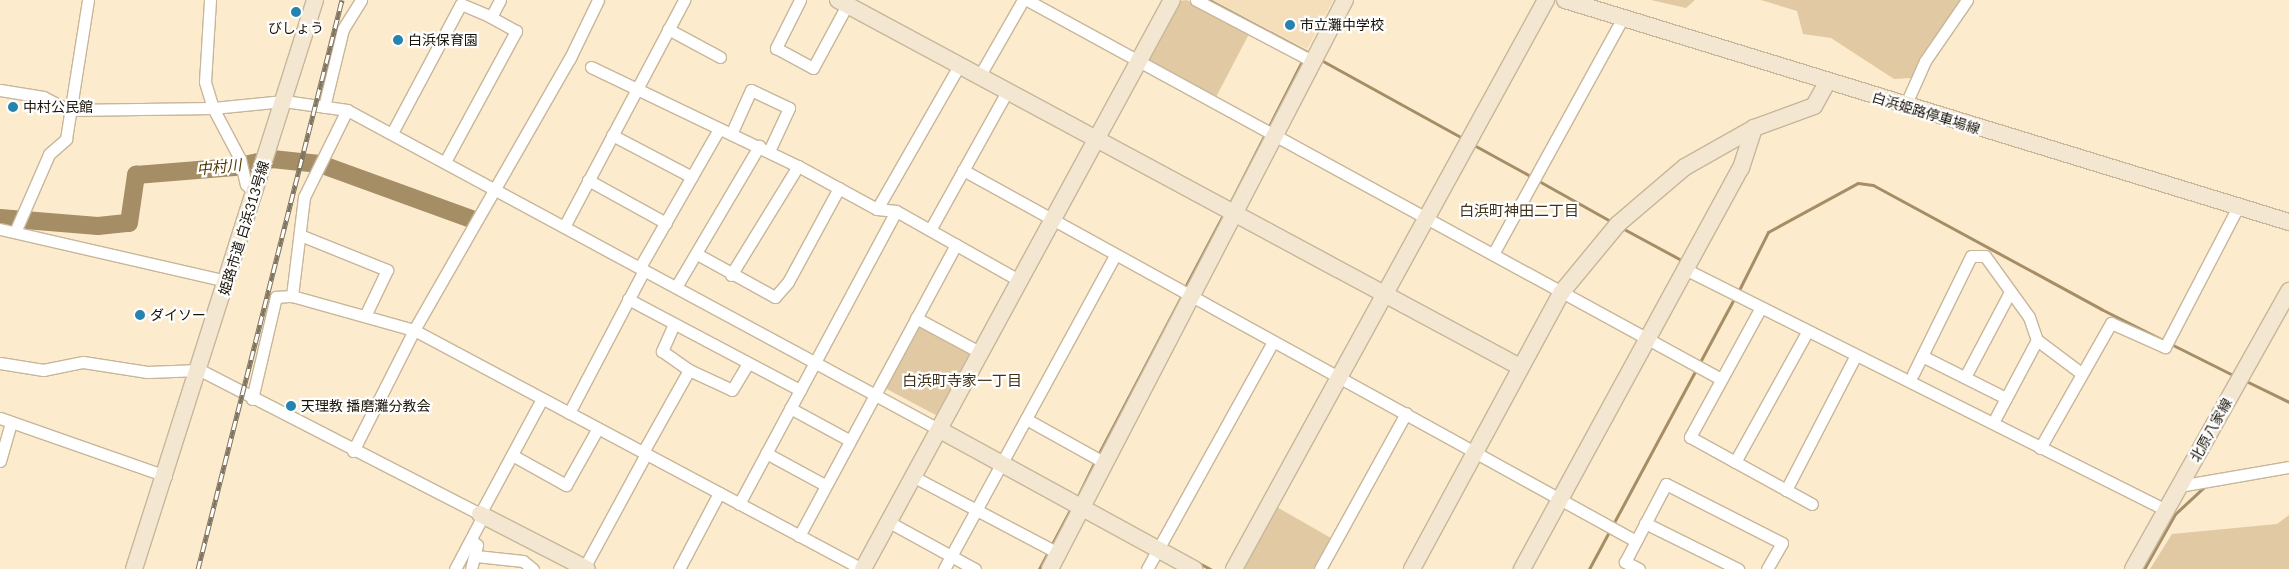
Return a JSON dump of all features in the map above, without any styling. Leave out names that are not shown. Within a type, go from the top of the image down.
[{"type":"street","points":[[15,232],[49,154],[66,139],[68,110],[80,68],[88,0]]},
{"type":"street","points":[[210,0],[205,82],[213,108],[240,159],[246,184],[255,194]]},
{"type":"street","name":"姫路市道 白浜313号線","points":[[134,569],[200,370],[315,0]]},
{"type":"street","points":[[324,107],[343,29],[361,0]]},
{"type":"street","points":[[491,17],[500,0]]},
{"type":"street","points":[[353,451],[414,330],[496,187],[598,0]]},
{"type":"street","points":[[565,225],[684,0]]},
{"type":"street","points":[[800,0],[776,48],[813,68],[850,3],[1383,295],[1520,366]]},
{"type":"street","points":[[980,75],[1023,0]]},
{"type":"street","points":[[1027,0],[1426,217],[1648,341],[1721,379]]},
{"type":"street","points":[[252,399],[276,297],[292,296],[366,314],[414,330],[861,569],[940,430],[1172,0]]},
{"type":"street","points":[[1196,0],[1311,57]]},
{"type":"street","points":[[1050,569],[1058,553],[1074,504],[1192,297],[1235,213],[1269,132],[1345,0]]},
{"type":"street","points":[[1234,569],[1546,0]]},
{"type":"street","name":"白浜姫路停車場線","points":[[1564,0],[1827,83],[2289,222]]},
{"type":"street","points":[[1905,106],[1926,61],[1968,0]]},
{"type":"street","points":[[392,133],[461,4],[491,17],[516,31],[446,160]]},
{"type":"street","points":[[1492,254],[1622,18]]},
{"type":"street","points":[[668,29],[720,56]]},
{"type":"street","points":[[877,209],[960,64]]},
{"type":"street","points":[[591,67],[719,129],[732,132],[877,209],[896,211],[1020,281]]},
{"type":"street","points":[[1412,569],[1476,452],[1520,366],[1562,293],[1618,224],[1685,167],[1754,128],[1814,106],[1827,83]]},
{"type":"street","points":[[0,90],[43,98],[68,110],[213,108],[284,101],[347,110],[496,187],[1074,504],[1161,544],[1194,569]]},
{"type":"street","points":[[676,287],[789,108],[751,90],[732,132]]},
{"type":"street","points":[[930,230],[1008,90]]},
{"type":"street","points":[[292,296],[304,197],[347,110]]},
{"type":"street","points":[[1522,569],[1741,168],[1754,128]]},
{"type":"street","points":[[568,413],[628,299],[642,268],[719,129]]},
{"type":"street","points":[[612,135],[692,177]]},
{"type":"street","points":[[731,275],[798,166]]},
{"type":"street","points":[[964,170],[1052,221],[1339,376],[1636,541]]},
{"type":"street","points":[[588,180],[666,223]]},
{"type":"street","points":[[697,254],[731,275],[775,298],[781,294],[839,188]]},
{"type":"street","points":[[2040,448],[2111,323],[2165,347],[2238,207]]},
{"type":"street","points":[[739,504],[896,211]]},
{"type":"street","points":[[0,229],[227,281]]},
{"type":"street","points":[[300,236],[387,270],[366,314]]},
{"type":"street","points":[[799,536],[849,440],[956,245]]},
{"type":"street","points":[[944,569],[1003,465],[1115,255]]},
{"type":"street","points":[[1913,374],[1971,256],[1986,256],[2009,294],[2029,317],[2038,340],[2081,373]]},
{"type":"street","points":[[1687,270],[1855,357],[2166,510]]},
{"type":"street","name":"北原八家線","points":[[2133,569],[2289,291]]},
{"type":"street","points":[[1965,377],[2009,294]]},
{"type":"street","points":[[628,299],[800,390]]},
{"type":"street","points":[[1760,309],[1690,437],[1812,504]]},
{"type":"street","points":[[916,318],[981,353]]},
{"type":"street","points":[[674,324],[662,351],[690,370],[732,390],[748,363]]},
{"type":"street","points":[[1735,462],[1807,332]]},
{"type":"street","points":[[1996,417],[2038,340]]},
{"type":"street","points":[[1147,569],[1273,342]]},
{"type":"street","points":[[1922,356],[2006,398]]},
{"type":"street","points":[[1786,490],[1855,357]]},
{"type":"street","points":[[0,363],[43,370],[83,362],[146,372],[200,370],[353,451],[531,538],[586,568],[644,453],[690,370]]},
{"type":"street","points":[[455,569],[542,398]]},
{"type":"street","points":[[790,408],[849,440]]},
{"type":"street","points":[[1320,569],[1406,413]]},
{"type":"street","points":[[0,418],[166,476]]},
{"type":"street","points":[[1026,419],[1098,459]]},
{"type":"street","points":[[0,461],[11,423]]},
{"type":"street","points":[[512,455],[566,485],[598,428]]},
{"type":"street","points":[[766,453],[825,485]]},
{"type":"street","points":[[2179,486],[2289,467]]},
{"type":"street","points":[[914,477],[1058,553]]},
{"type":"street","points":[[1638,569],[1625,562],[1666,484],[1782,544],[1767,569]]},
{"type":"street","points":[[679,569],[719,493]]},
{"type":"street","points":[[889,522],[975,569]]},
{"type":"street","points":[[1645,523],[1738,569]]},
{"type":"street","points":[[523,561],[531,538]]},
{"type":"street","points":[[471,540],[477,545],[476,556],[471,569]]},
{"type":"street","points":[[476,556],[501,564],[523,561],[533,569]]},
{"type":"shaded area","points":[[1187,0],[1249,34],[1216,97],[1151,62],[1149,56],[1179,1]]},
{"type":"shaded area","name":"市立灘中学校","points":[[1212,0],[1333,0],[1307,49]]},
{"type":"shaded area","points":[[1651,0],[1695,0],[1686,8]]},
{"type":"shaded area","points":[[1761,0],[1962,0],[1926,61],[1911,78],[1894,79],[1831,38],[1803,34],[1797,11]]},
{"type":"shaded area","points":[[920,324],[975,353],[940,418],[886,388]]},
{"type":"shaded area","points":[[1275,506],[1331,538],[1314,569],[1241,569]]},
{"type":"shaded area","points":[[2289,515],[2289,569],[2150,569],[2172,534],[2277,524]]},
{"type":"waterway","points":[[1209,0],[1311,54]]},
{"type":"waterway","points":[[1229,205],[1303,59]]},
{"type":"waterway","points":[[1321,60],[1464,139]]},
{"type":"waterway","points":[[1472,144],[1532,177]]},
{"type":"waterway","name":"中村川","points":[[0,218],[98,226],[129,223],[136,175],[235,167],[272,159],[320,164],[471,219]]},
{"type":"waterway","points":[[1537,180],[1612,222]]},
{"type":"waterway","points":[[1738,292],[1768,232],[1858,183],[1873,185],[2101,309],[2233,375]]},
{"type":"waterway","points":[[1184,289],[1224,213]]},
{"type":"waterway","points":[[1622,228],[1685,262]]},
{"type":"waterway","points":[[1098,455],[1182,295]]},
{"type":"waterway","points":[[1589,569],[1735,297]]},
{"type":"waterway","points":[[2246,381],[2289,402]]},
{"type":"waterway","points":[[1077,498],[1095,461]]},
{"type":"waterway","points":[[2144,569],[2175,514],[2205,486]]},
{"type":"waterway","points":[[1051,546],[1071,508]]},
{"type":"waterway","points":[[1039,569],[1048,552]]},
{"type":"waterway","points":[[1197,562],[1210,569]]},
{"type":"railway","points":[[198,569],[342,0]]},
{"type":"place","name":"びしょう","points":[[296,12]]},
{"type":"place","name":"市立灘中学校","points":[[1290,25]]},
{"type":"place","name":"白浜保育園","points":[[398,40]]},
{"type":"place","name":"中村公民館","points":[[13,107]]},
{"type":"place","name":"ダイソー","points":[[140,315]]},
{"type":"place","name":"天理教 播磨灘分教会","points":[[291,406]]},
{"type":"district","name":"白浜町神田二丁目","points":[[1519,211]]},
{"type":"district","name":"白浜町寺家一丁目","points":[[962,381]]}]
